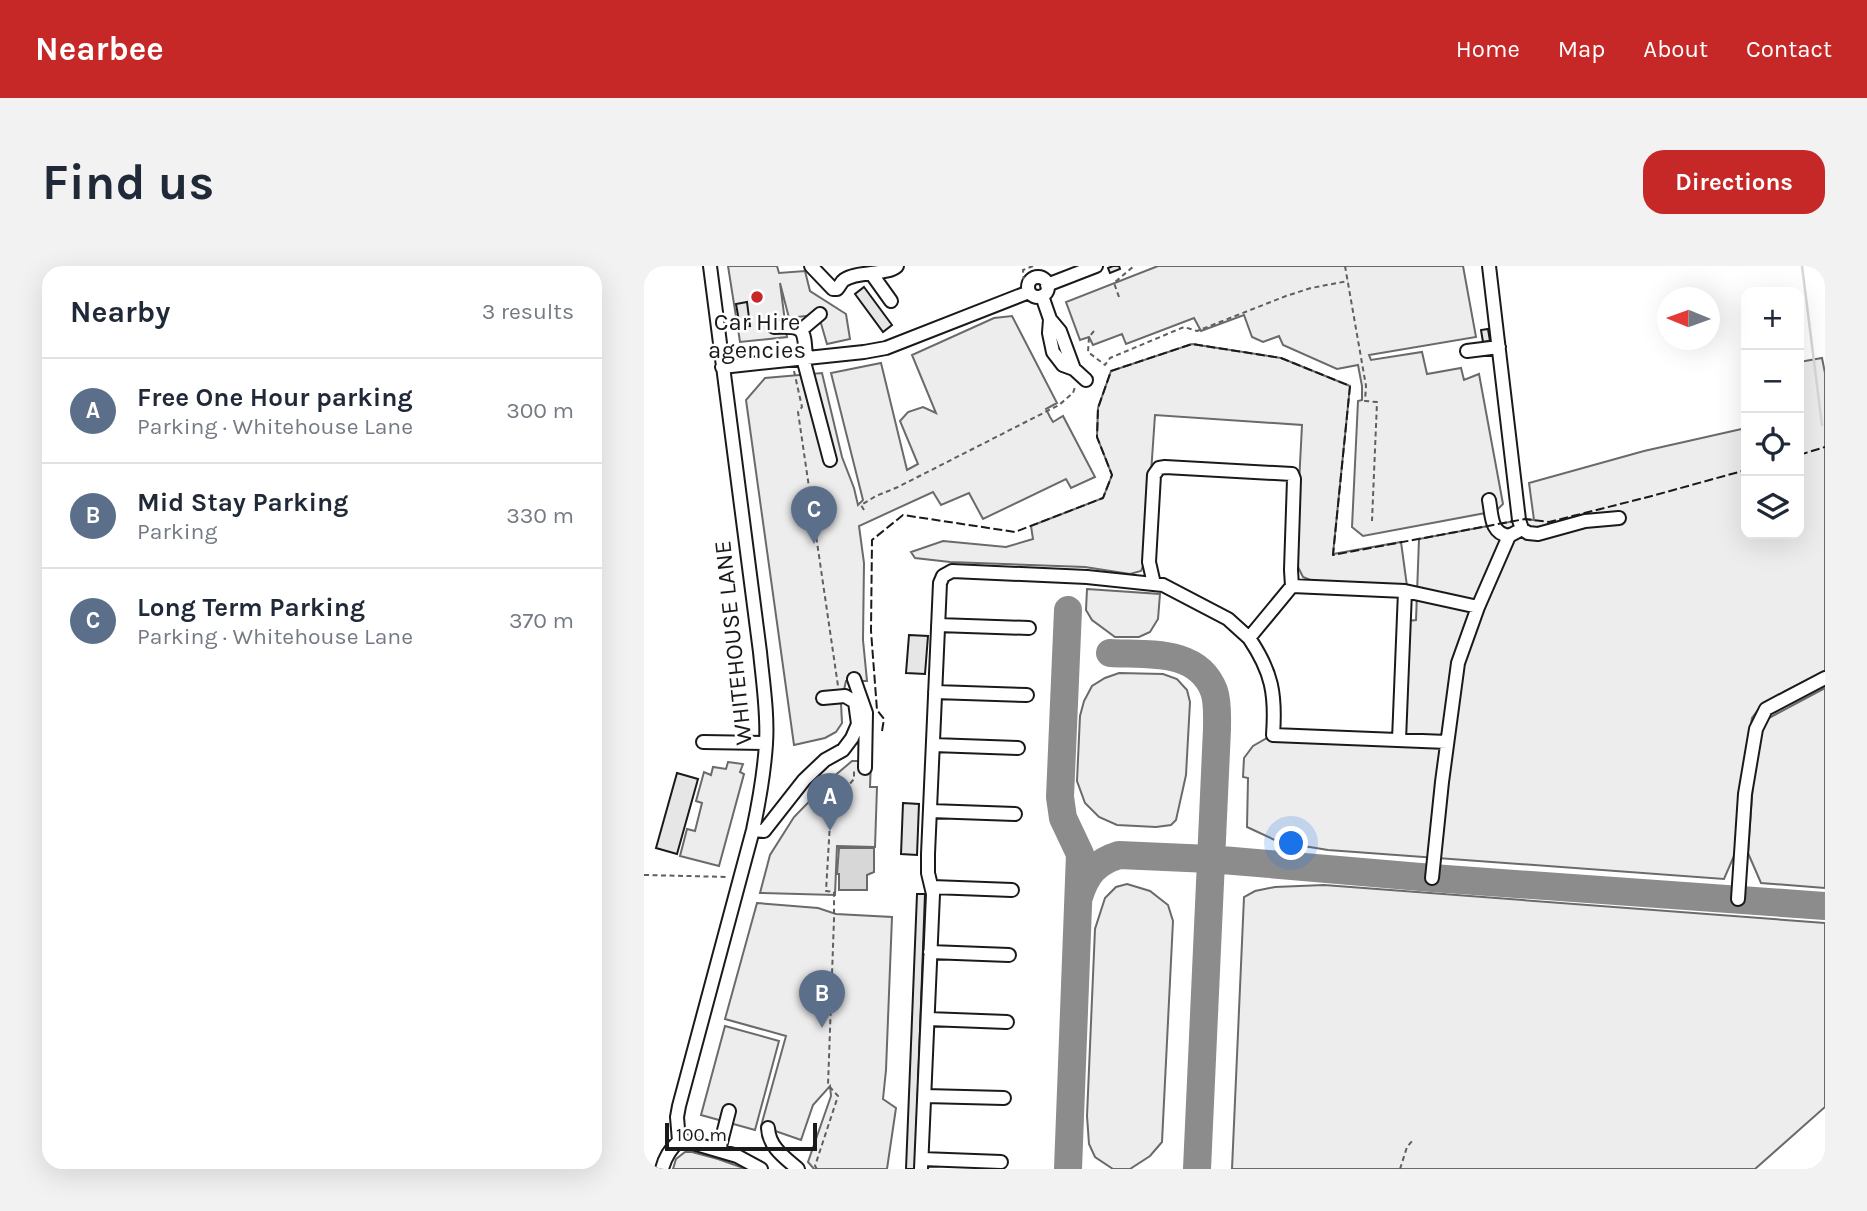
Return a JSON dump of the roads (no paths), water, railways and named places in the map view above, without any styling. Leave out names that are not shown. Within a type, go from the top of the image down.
[{"type":"street","name":"WHITEHOUSE LANE","points":[[662,1169],[665,1157],[678,1141],[679,1107],[753,830],[762,784],[766,743],[760,652],[710,266]]},
{"type":"street","points":[[811,266],[833,289],[837,289],[844,272],[891,271],[897,266]]},
{"type":"street","points":[[722,367],[886,348],[1096,266]]},
{"type":"street","points":[[1489,266],[1522,529],[1538,534],[1585,521],[1619,518]]},
{"type":"street","points":[[871,273],[891,301]]},
{"type":"street","points":[[1035,289],[1050,319],[1049,333],[1053,352],[1063,365],[1074,369],[1081,383]]},
{"type":"street","points":[[801,330],[820,314]]},
{"type":"street","points":[[775,327],[794,327],[801,330],[805,338],[810,379],[830,460]]},
{"type":"street","points":[[1467,351],[1499,346]]},
{"type":"street","points":[[724,387],[732,376],[751,364]]},
{"type":"street","points":[[1154,584],[1149,562],[1154,475],[1159,467],[1292,474],[1292,586],[1249,638]]},
{"type":"street","points":[[1489,500],[1494,528],[1509,536]]},
{"type":"street","points":[[1432,878],[1458,663],[1478,607],[1509,536],[1522,529]]},
{"type":"street","points":[[1001,1162],[921,1164],[932,887],[928,873],[930,811],[940,583],[943,576],[952,571],[1087,576],[1163,584],[1228,619],[1249,638],[1270,676],[1274,703],[1273,735],[1447,742]]},
{"type":"street","points":[[1292,586],[1405,591],[1478,607]]},
{"type":"street","points":[[1399,740],[1405,591]]},
{"type":"street","points":[[938,625],[1029,628]]},
{"type":"street","points":[[1738,899],[1745,794],[1756,729],[1766,709],[1825,678]]},
{"type":"street","points":[[843,750],[857,751],[864,768],[866,713],[855,679]]},
{"type":"street","points":[[935,692],[1027,695]]},
{"type":"street","points":[[753,830],[764,831],[804,780],[825,760],[843,750],[852,738],[858,724],[855,702],[845,696],[822,698]]},
{"type":"street","points":[[703,742],[766,743]]},
{"type":"street","points":[[933,745],[1018,748]]},
{"type":"street","points":[[930,811],[1015,814]]},
{"type":"street","points":[[932,887],[1012,890]]},
{"type":"street","points":[[930,952],[1009,955]]},
{"type":"street","points":[[928,1019],[1007,1022]]},
{"type":"street","points":[[925,1096],[1004,1098]]},
{"type":"street","points":[[719,1150],[729,1111]]},
{"type":"street","points":[[768,1128],[769,1138],[779,1152],[798,1169]]},
{"type":"street","points":[[678,1141],[687,1141],[737,1156],[761,1169]]},
{"type":"waterway","points":[[1802,266],[1822,425]]},
{"type":"place","name":"Car Hire agencies","points":[[757,297]]},
{"type":"place","name":"Long Term Parking","points":[[814,544]]},
{"type":"place","name":"Free One Hour parking","points":[[830,831]]},
{"type":"place","name":"Mid Stay Parking","points":[[822,1028]]}]
